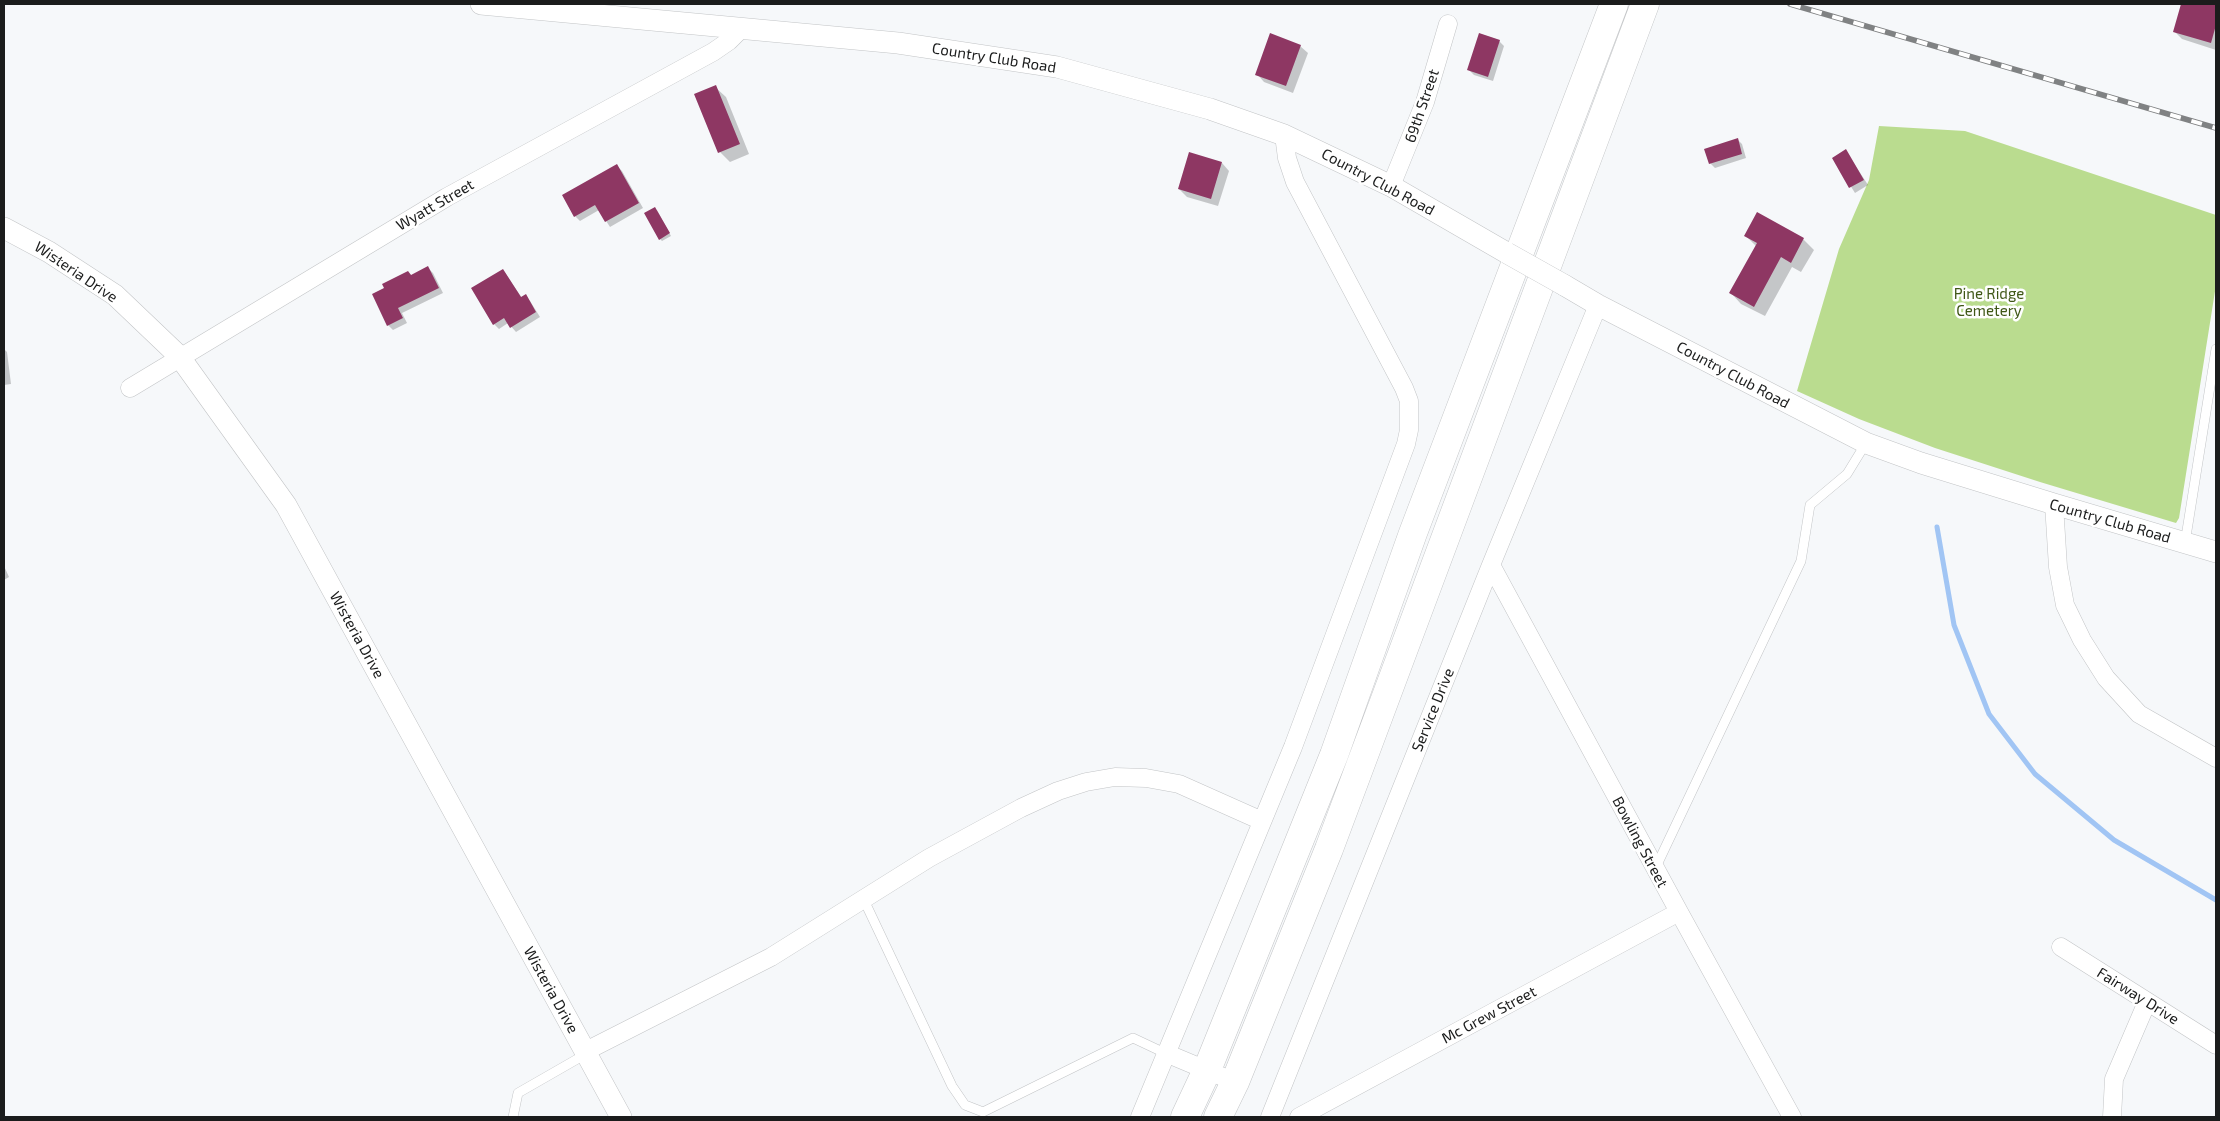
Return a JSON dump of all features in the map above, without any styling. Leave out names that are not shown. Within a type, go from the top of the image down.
[{"type":"main road","points":[[1185,1117],[1206,1070],[1334,755],[1413,533],[1614,4]]},
{"type":"main road","points":[[1218,1117],[1235,1082],[1329,849],[1645,4]]},
{"type":"street","name":"Country Club Road","points":[[482,4],[898,43],[1057,67],[1210,109],[1284,135],[1391,186],[1598,304],[1866,443],[2054,504],[2216,552]]},
{"type":"street","name":"69th Street","points":[[1391,186],[1426,102],[1448,24]]},
{"type":"street","name":"Wyatt Street","points":[[130,388],[179,356],[447,197],[713,52],[730,41],[742,28]]},
{"type":"street","points":[[1140,1117],[1168,1054],[1303,722],[1406,444],[1410,415],[1409,401],[1404,388],[1294,182],[1287,158],[1284,135]]},
{"type":"street","name":"Wisteria Drive","points":[[4,228],[49,252],[115,295],[179,356],[286,504],[621,1117]]},
{"type":"street","name":"Service Drive","points":[[1270,1117],[1491,565],[1598,304]]},
{"type":"street","points":[[2054,504],[2058,567],[2065,605],[2082,640],[2106,678],[2139,714],[2216,758]]},
{"type":"street","name":"Bowling Street","points":[[1491,565],[1655,869],[1792,1117]]},
{"type":"street","points":[[585,1053],[771,957],[929,858],[1021,808],[1058,791],[1086,782],[1115,777],[1146,778],[1179,784],[1262,822]]},
{"type":"street","name":"Mc Grew Street","points":[[1299,1117],[1679,912]]},
{"type":"street","name":"Fairway Drive","points":[[2061,947],[2216,1045]]},
{"type":"street","points":[[2112,1117],[2114,1079],[2147,1002]]},
{"type":"street","points":[[1168,1054],[1235,1082]]},
{"type":"lane","points":[[2185,543],[2216,349]]},
{"type":"lane","points":[[1655,869],[1801,561],[1810,505],[1847,474],[1866,443]]},
{"type":"lane","points":[[863,898],[952,1086],[965,1105],[983,1112],[1133,1038],[1168,1054]]},
{"type":"lane","points":[[513,1117],[518,1093],[585,1053]]},
{"type":"green space","name":"Pine Ridge Cemetery","points":[[1879,126],[1965,131],[2216,215],[2216,285],[2179,518],[2176,523],[1935,448],[1859,419],[1797,391],[1839,249],[1869,180]]},
{"type":"building","points":[[2181,4],[2216,4],[2216,25],[2211,43],[2173,32]]},
{"type":"building","points":[[1270,33],[1301,45],[1286,86],[1255,75]]},
{"type":"building","points":[[1479,33],[1500,40],[1488,77],[1467,70]]},
{"type":"building","points":[[716,85],[740,144],[718,153],[694,94]]},
{"type":"building","points":[[1738,138],[1742,154],[1709,164],[1704,149]]},
{"type":"building","points":[[1846,149],[1864,180],[1849,188],[1832,158]]},
{"type":"building","points":[[1189,152],[1222,162],[1211,199],[1178,189]]},
{"type":"building","points":[[617,164],[639,203],[605,222],[595,205],[574,217],[562,195]]},
{"type":"building","points":[[655,207],[670,233],[659,240],[644,213]]},
{"type":"building","points":[[1757,212],[1804,238],[1791,263],[1781,257],[1754,307],[1729,293],[1757,243],[1744,236]]},
{"type":"building","points":[[428,266],[439,288],[398,308],[403,318],[387,326],[372,294],[384,288],[382,284],[408,271],[411,275]]},
{"type":"building","points":[[503,269],[521,297],[526,294],[536,312],[510,328],[504,318],[493,325],[471,288]]},
{"type":"waterway","points":[[1937,527],[1954,625],[1989,714],[2035,774],[2114,840],[2216,900]]},
{"type":"railway","points":[[1790,4],[2216,128]]}]
